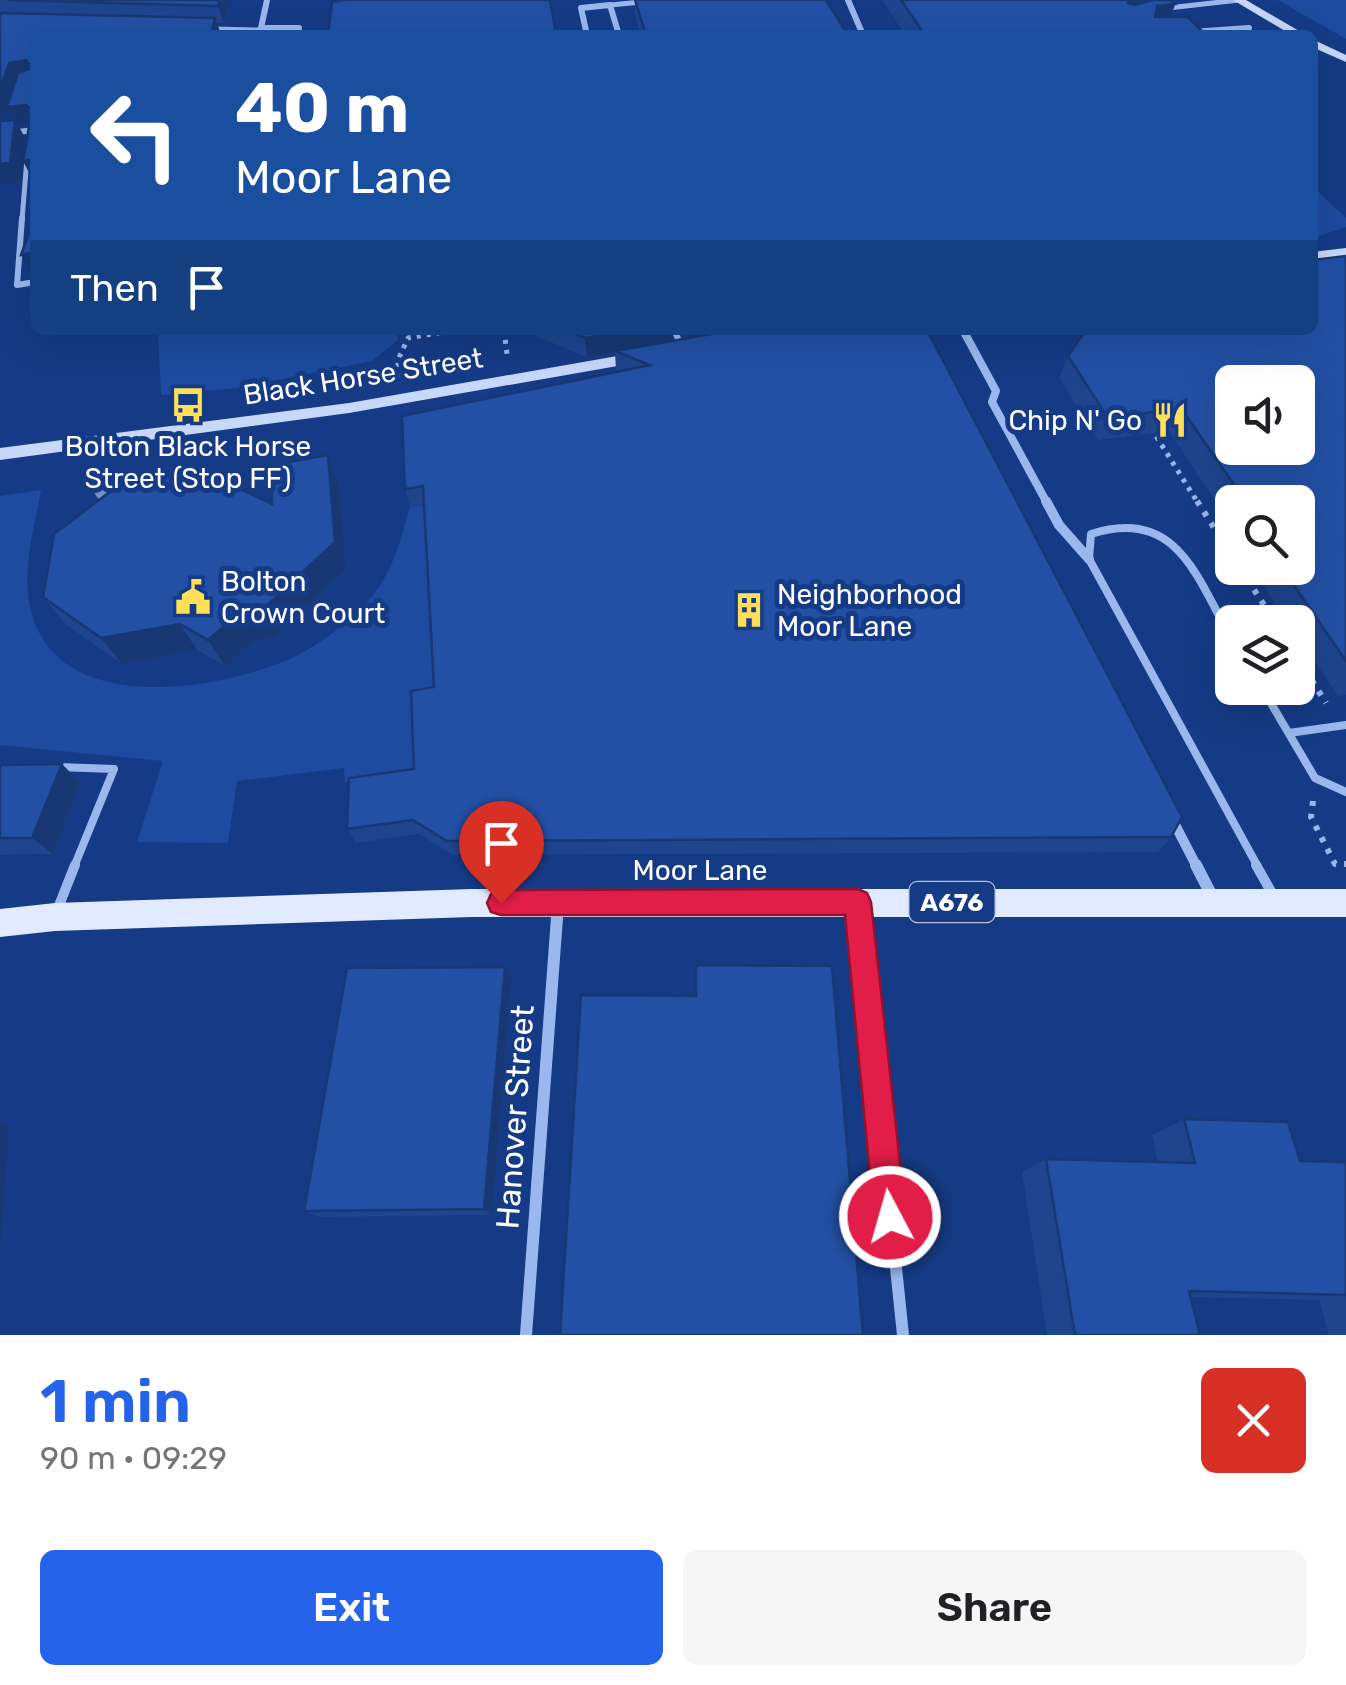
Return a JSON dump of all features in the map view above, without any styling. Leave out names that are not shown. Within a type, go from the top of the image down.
[{"type":"main road","name":"Moor Lane","points":[[0,923],[55,917],[558,903],[1346,903]]},
{"type":"main road","name":"Moor Lane","points":[[0,909],[55,917]]},
{"type":"street","points":[[259,30],[267,0]]},
{"type":"street","points":[[848,0],[861,30]]},
{"type":"street","points":[[1238,0],[1291,30]]},
{"type":"street","points":[[586,30],[581,8],[605,3],[617,30]]},
{"type":"street","points":[[262,30],[286,23],[299,30]]},
{"type":"street","points":[[1220,30],[1249,28]]},
{"type":"street","points":[[1318,45],[1346,59]]},
{"type":"street","points":[[4,133],[30,130]]},
{"type":"street","points":[[1318,255],[1346,252]]},
{"type":"street","points":[[966,335],[996,391],[992,402],[1058,524],[1090,560]]},
{"type":"street","name":"Black Horse Street","points":[[0,454],[399,400],[702,346]]},
{"type":"street","points":[[1162,798],[1217,904]]},
{"type":"street","points":[[858,902],[903,1335]]},
{"type":"street","name":"Hanover Street","points":[[526,1335],[558,903]]},
{"type":"street","points":[[0,932],[55,917]]},
{"type":"lane","points":[[1160,10],[1238,0]]},
{"type":"lane","points":[[605,3],[652,1]]},
{"type":"lane","points":[[203,29],[231,30]]},
{"type":"lane","points":[[4,133],[10,119]]},
{"type":"lane","points":[[28,150],[17,285],[30,283]]},
{"type":"lane","points":[[20,246],[28,245]]},
{"type":"lane","points":[[667,352],[672,335]]},
{"type":"lane","points":[[1215,612],[1173,542],[1147,524],[1112,524],[1091,534],[1090,560],[1277,903]]},
{"type":"lane","points":[[1273,705],[1315,778],[1346,792]]},
{"type":"lane","points":[[1290,733],[1346,725]]},
{"type":"lane","points":[[38,766],[114,769],[55,917]]},
{"type":"path","points":[[399,400],[398,360],[408,338],[426,335]]},
{"type":"path","points":[[1150,427],[1215,529]]},
{"type":"shaded area","points":[[1278,0],[1346,0],[1346,39]]},
{"type":"shaded area","points":[[1318,192],[1346,218],[1346,227],[1318,236]]},
{"type":"shaded area","points":[[158,335],[398,335],[398,340],[372,361],[238,388],[161,395]]},
{"type":"shaded area","points":[[41,490],[27,581],[31,611],[47,645],[72,667],[104,681],[141,687],[218,681],[285,661],[318,643],[375,593],[394,558],[410,507],[428,505],[440,704],[421,773],[345,782],[344,768],[237,781],[228,843],[137,842],[163,761],[0,745],[0,496]]},
{"type":"building","points":[[8,0],[219,0],[218,6]]},
{"type":"building","points":[[550,0],[555,30],[329,30],[332,2]]},
{"type":"building","points":[[635,0],[826,0],[845,30],[644,30]]},
{"type":"building","points":[[901,0],[1128,0],[1134,5],[1171,0],[1175,4],[1157,6],[1155,17],[1188,17],[1201,30],[922,30]]},
{"type":"building","points":[[0,13],[215,18],[212,30],[30,30],[30,65],[26,60],[9,63],[0,89]]},
{"type":"building","points":[[30,69],[30,108],[26,105],[7,107],[18,73]]},
{"type":"building","points":[[15,120],[10,163],[0,164],[0,121]]},
{"type":"building","points":[[30,121],[30,160],[23,161]]},
{"type":"building","points":[[30,231],[30,253],[21,255]]},
{"type":"building","points":[[1346,256],[1346,661],[1315,616],[1315,605],[1307,605],[1294,585],[1315,585],[1315,485],[1234,485],[1220,465],[1315,465],[1315,365],[1215,365],[1215,457],[1181,408],[1108,418],[1068,356],[1083,335],[1318,335],[1318,259]]},
{"type":"building","name":"Neighborhood Moor Lane","points":[[706,335],[930,335],[1182,817],[1171,837],[447,841],[413,820],[347,829],[349,778],[414,769],[411,691],[434,687],[423,486],[405,489],[402,416],[650,365],[615,351]]},
{"type":"building","name":"Bolton Crown Court","points":[[328,455],[335,542],[261,611],[237,615],[208,640],[180,624],[101,638],[43,597],[54,534],[127,479],[198,469],[272,504],[271,465]]},
{"type":"building","points":[[62,764],[32,838],[0,838],[0,765]]},
{"type":"building","points":[[696,965],[832,966],[863,1335],[560,1335],[581,995],[696,996]]},
{"type":"building","points":[[505,967],[484,1209],[304,1211],[347,968]]},
{"type":"building","points":[[1184,1119],[1288,1122],[1300,1161],[1346,1162],[1346,1295],[1189,1291],[1200,1335],[1075,1335],[1046,1159],[1195,1163]]},
{"type":"place","name":"Bolton Black Horse Street (Stop FF)","points":[[188,405]]},
{"type":"place","name":"Chip N' Go","points":[[1170,420]]},
{"type":"place","name":"Bolton Crown Court","points":[[193,597]]},
{"type":"place","name":"Neighborhood Moor Lane","points":[[749,610]]},
{"type":"route","points":[[501,903],[858,902],[890,1217]]}]
